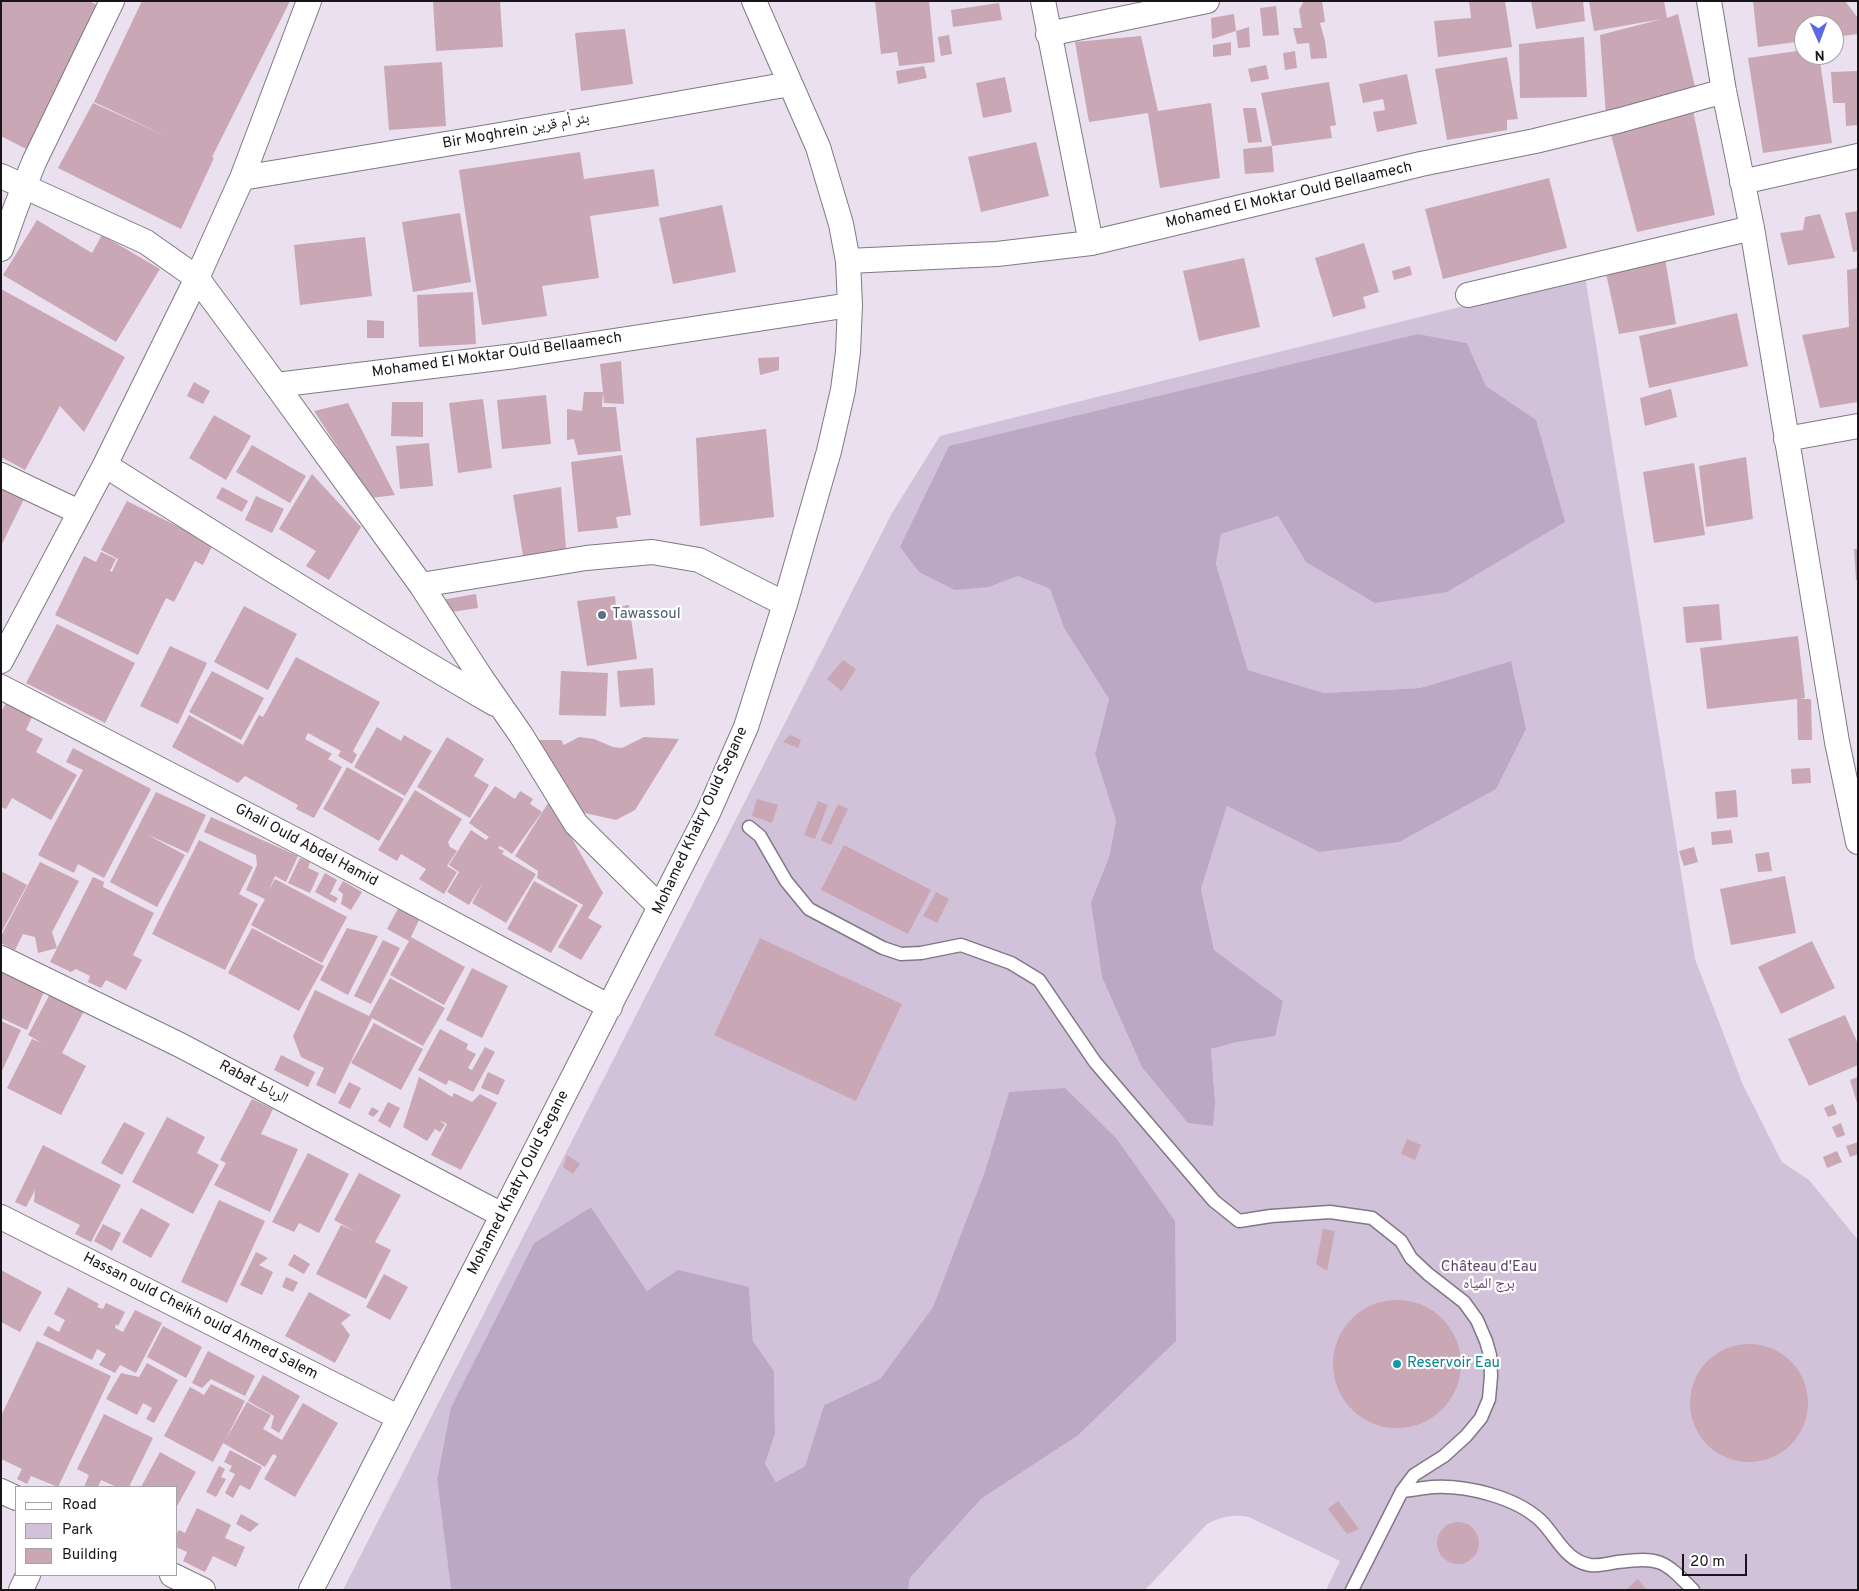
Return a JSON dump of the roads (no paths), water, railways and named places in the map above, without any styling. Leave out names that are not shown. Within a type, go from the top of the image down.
[{"type":"street","points":[[1,249],[34,162],[111,1]]},
{"type":"street","points":[[1,661],[105,465],[196,278],[242,178],[309,1]]},
{"type":"street","name":"Mohamed Khatry Ould Segane","points":[[311,1590],[708,812],[746,727],[785,604],[829,451],[848,352],[850,305],[848,261],[841,224],[818,148],[754,1]]},
{"type":"street","points":[[1043,1],[1048,34],[1091,243]]},
{"type":"street","points":[[1048,34],[1207,1]]},
{"type":"street","points":[[1709,1],[1724,91],[1752,228],[1837,742],[1858,842]]},
{"type":"street","name":"Bir Moghrein بئر أم قرين","points":[[242,178],[790,84]]},
{"type":"street","name":"Mohamed El Moktar Ould Bellaamech","points":[[848,261],[997,254],[1091,243],[1421,164],[1535,141],[1621,120],[1724,91]]},
{"type":"street","points":[[1742,182],[1858,156]]},
{"type":"street","points":[[1,176],[146,242],[196,278],[421,585],[521,734],[576,824],[660,907]]},
{"type":"street","points":[[1468,295],[1752,228]]},
{"type":"street","name":"Mohamed El Moktar Ould Bellaamech","points":[[276,385],[515,356],[850,305]]},
{"type":"street","points":[[1786,439],[1858,426]]},
{"type":"street","points":[[105,465],[385,640],[502,708]]},
{"type":"street","points":[[1,475],[79,512]]},
{"type":"street","points":[[421,585],[586,558],[652,552],[700,560],[785,604]]},
{"type":"street","name":"Ghali Ould Abdel Hamid","points":[[1,686],[610,1007]]},
{"type":"street","name":"Rabat الرباط","points":[[1,958],[180,1045],[502,1215]]},
{"type":"street","name":"Hassan ould Cheikh ould Ahmed Salem","points":[[1,1217],[398,1417]]},
{"type":"street","points":[[1,1491],[15,1498]]},
{"type":"street","points":[[21,1590],[28,1576]]},
{"type":"street","points":[[174,1576],[203,1590]]},
{"type":"lane","points":[[748,827],[760,836],[786,881],[809,910],[883,948],[901,954],[921,953],[961,945],[1011,963],[1039,980],[1095,1062],[1214,1201],[1239,1221],[1271,1216],[1330,1212],[1372,1218],[1401,1241],[1411,1258],[1428,1274],[1464,1302],[1477,1320],[1490,1356],[1489,1399],[1481,1418],[1466,1436],[1444,1456],[1414,1475],[1402,1492],[1352,1590]]},
{"type":"lane","points":[[1402,1492],[1434,1487],[1456,1488],[1502,1498],[1522,1506],[1540,1521],[1575,1559],[1590,1565],[1645,1558],[1673,1568],[1693,1590]]},
{"type":"place","name":"Tawassoul","points":[[602,615]]},
{"type":"place","name":"Reservoir Eau","points":[[1397,1364]]},
{"type":"park label","name":"Château d'Eau برج المياه","points":[[1489,1276]]}]
